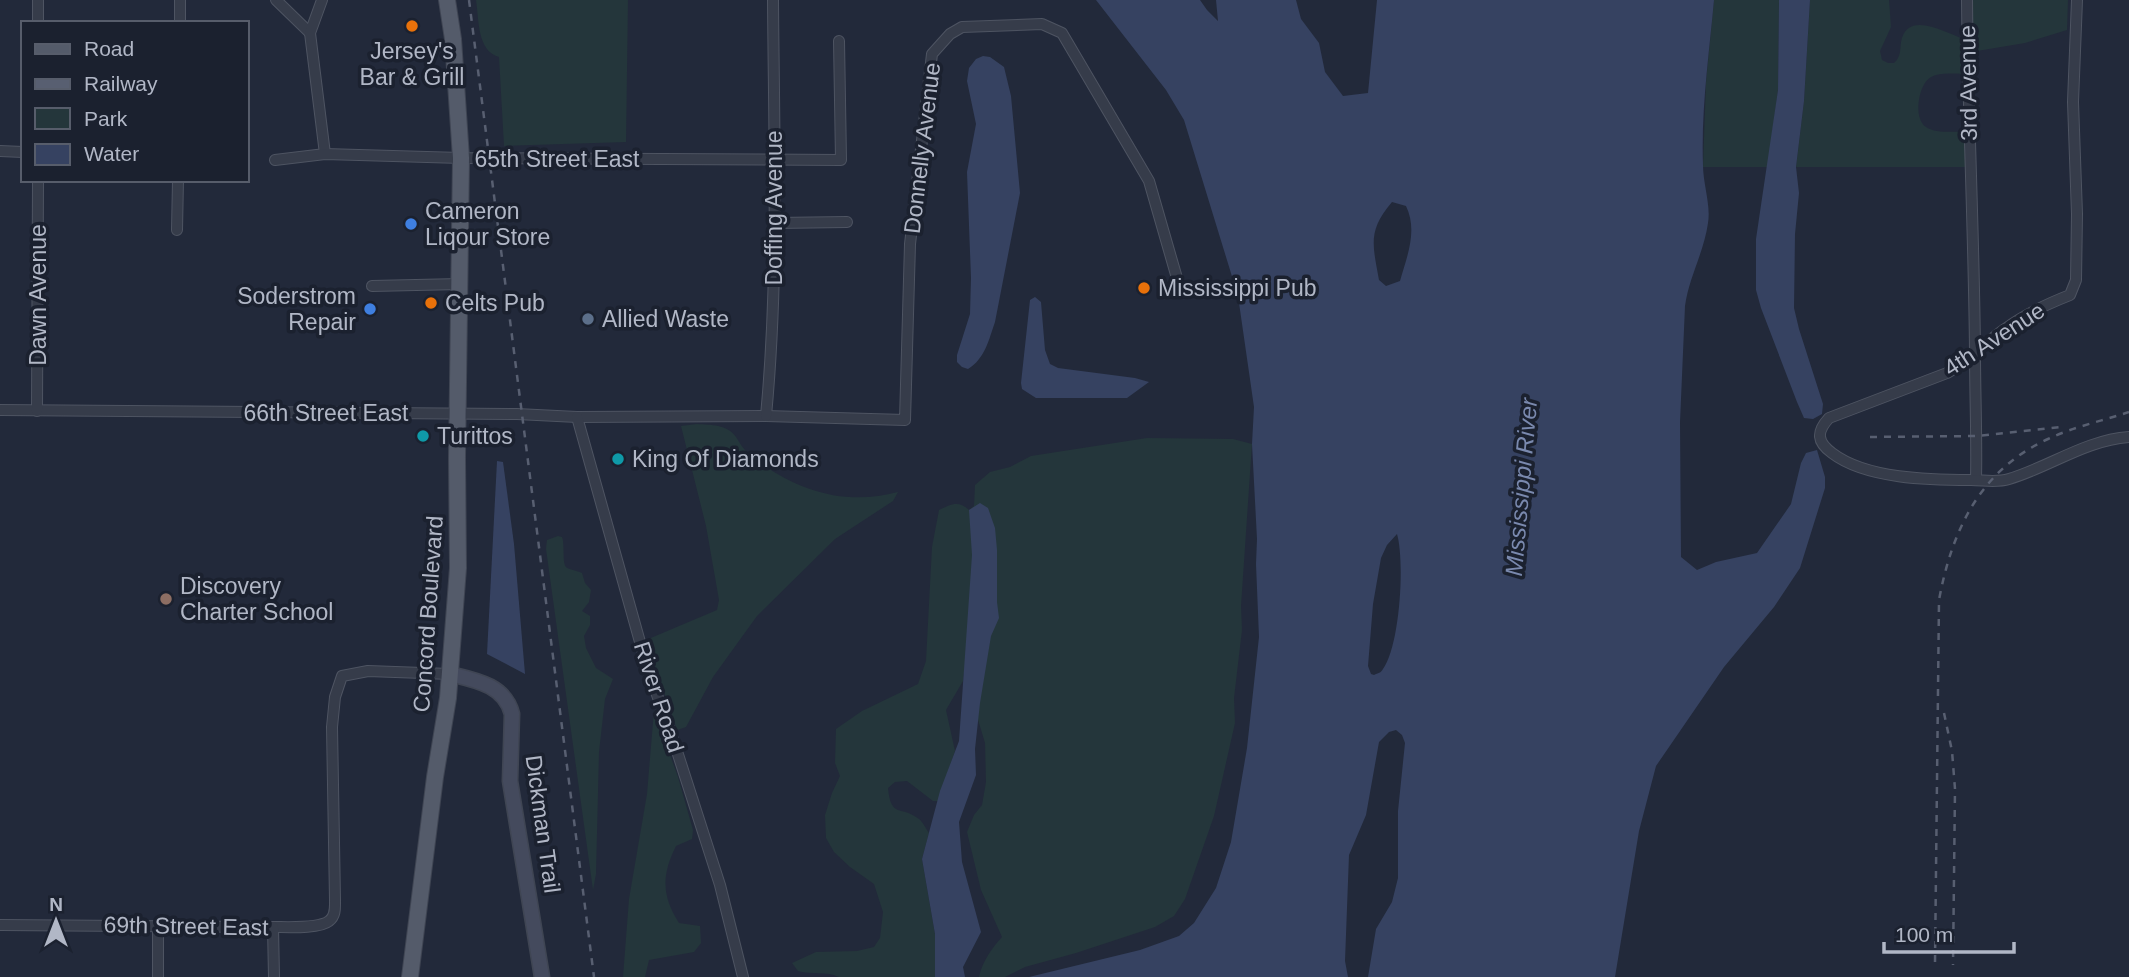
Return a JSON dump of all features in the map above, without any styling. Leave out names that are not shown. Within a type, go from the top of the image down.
[{"type":"main road","name":"Concord Boulevard","points":[[410,977],[450,674],[458,568],[457,414],[461,158],[453,39],[447,0]]},
{"type":"street","points":[[38,0],[38,21]]},
{"type":"street","points":[[180,0],[180,21]]},
{"type":"street","points":[[276,0],[310,33]]},
{"type":"street","points":[[322,0],[310,33],[324,154]]},
{"type":"street","name":"Doffing Avenue","points":[[766,416],[772,352],[776,223],[773,0]]},
{"type":"street","name":"3rd Avenue","points":[[1967,0],[1978,436],[1976,480]]},
{"type":"street","name":"4th Avenue","points":[[1976,480],[1929,479],[1871,470],[1840,459],[1823,446],[1821,427],[1829,418],[1947,373],[2005,329],[2043,305],[2070,295],[2076,280],[2077,214],[2073,102],[2077,0]]},
{"type":"street","name":"Donnelly Avenue","points":[[905,420],[910,244],[932,54],[950,34],[962,27],[1042,24],[1062,33],[1149,181],[1181,292]]},
{"type":"street","name":"65th Street East","points":[[275,160],[324,154],[461,158],[841,160],[839,41]]},
{"type":"street","points":[[0,151],[21,152]]},
{"type":"street","name":"Dawn Avenue","points":[[37,411],[38,182]]},
{"type":"street","points":[[177,182],[177,230]]},
{"type":"street","points":[[776,223],[848,222]]},
{"type":"street","points":[[372,286],[460,284]]},
{"type":"street","name":"66th Street East","points":[[0,410],[517,414],[577,417],[766,416],[905,420]]},
{"type":"street","name":"River Road","points":[[577,417],[647,667],[720,885],[743,977]]},
{"type":"street","points":[[1976,480],[2007,480],[2103,441],[2129,437]]},
{"type":"street","name":"69th Street East","points":[[0,925],[273,927],[318,925],[329,921],[334,914],[335,900],[332,727],[335,696],[342,676],[368,671],[450,674]]},
{"type":"street","name":"Dickman Trail","points":[[450,674],[488,685],[510,705],[510,781],[542,977]]},
{"type":"street","points":[[158,925],[158,977]]},
{"type":"street","points":[[273,927],[274,977]]},
{"type":"green space","points":[[476,0],[628,0],[626,142],[504,146],[499,57],[492,54],[483,41]]},
{"type":"green space","points":[[1714,0],[1779,0],[1778,90],[1768,167],[1703,167],[1706,82]]},
{"type":"green space","points":[[1810,0],[1889,0],[1891,27],[1880,51],[1882,60],[1888,63],[1894,63],[1898,58],[1905,32],[1911,27],[1928,26],[1964,39],[1964,74],[1931,77],[1920,94],[1918,110],[1922,123],[1930,129],[1965,132],[1966,167],[1796,167],[1804,101]]},
{"type":"green space","points":[[1970,0],[2068,0],[2067,30],[2025,43],[1971,52]]},
{"type":"green space","points":[[697,424],[728,430],[747,452],[765,466],[783,477],[819,492],[858,497],[898,492],[893,501],[835,539],[757,616],[713,677],[686,727],[677,730],[646,640],[717,610],[719,600],[706,526],[681,426]]},
{"type":"green space","points":[[1147,438],[1233,439],[1252,444],[1241,606],[1242,630],[1234,698],[1235,723],[1214,816],[1185,899],[1174,916],[1155,927],[1025,967],[1005,977],[979,977],[988,955],[1002,937],[981,890],[967,832],[974,815],[982,805],[986,782],[985,743],[964,673],[963,681],[946,710],[955,751],[938,801],[933,801],[907,781],[895,782],[888,788],[894,808],[919,819],[929,833],[922,859],[935,934],[935,977],[839,977],[798,971],[792,963],[816,952],[857,951],[874,947],[880,938],[883,912],[874,884],[834,852],[826,838],[825,815],[840,776],[835,763],[836,729],[862,711],[918,684],[926,661],[932,547],[939,510],[955,504],[969,510],[974,506],[975,485],[990,472],[1010,467],[1031,456]]},
{"type":"green space","points":[[558,536],[563,540],[566,567],[582,573],[591,590],[589,602],[582,611],[590,616],[590,625],[584,636],[586,648],[596,668],[613,679],[605,699],[599,752],[596,874],[593,890],[546,549],[547,540]]},
{"type":"green space","points":[[654,710],[678,777],[693,830],[692,839],[676,846],[671,856],[666,875],[666,894],[679,923],[700,926],[701,943],[694,952],[649,960],[645,977],[623,977],[629,899],[647,794]]},
{"type":"water","name":"Mississippi River","points":[[1096,0],[1200,0],[1218,21],[1216,0],[1296,0],[1301,19],[1319,43],[1325,72],[1343,96],[1368,93],[1377,0],[1714,0],[1703,124],[1703,172],[1708,223],[1685,306],[1680,422],[1681,557],[1697,570],[1716,562],[1757,553],[1791,504],[1806,453],[1817,450],[1825,477],[1825,488],[1800,568],[1774,607],[1724,667],[1656,766],[1639,831],[1615,977],[1368,977],[1376,929],[1392,902],[1398,878],[1398,811],[1405,743],[1396,730],[1389,732],[1379,742],[1366,815],[1349,855],[1345,961],[1348,977],[1029,977],[1140,950],[1179,936],[1194,923],[1216,888],[1231,842],[1247,748],[1259,637],[1252,444],[1254,407],[1238,296],[1184,120],[1166,90]],"holes":[[[1392,202],[1406,206],[1411,234],[1400,281],[1386,286],[1379,280],[1374,239],[1375,230]],[[1397,534],[1401,563],[1397,623],[1389,658],[1382,670],[1374,675],[1368,666],[1373,604],[1381,558],[1387,545]]]},
{"type":"water","points":[[1779,0],[1810,0],[1804,101],[1796,167],[1799,193],[1795,234],[1794,308],[1823,404],[1822,414],[1813,419],[1804,418],[1756,290],[1756,239],[1778,90]]},
{"type":"water","points":[[990,57],[1004,67],[1011,96],[1020,193],[995,322],[979,360],[968,369],[957,362],[970,314],[967,172],[976,124],[967,81],[969,68],[976,59]]},
{"type":"water","points":[[1035,297],[1041,302],[1045,350],[1050,364],[1058,368],[1149,382],[1127,398],[1036,398],[1022,389],[1030,300]]},
{"type":"water","points":[[497,461],[503,462],[514,544],[525,674],[487,654]]},
{"type":"water","points":[[980,503],[988,508],[995,528],[999,618],[991,636],[980,703],[975,749],[976,775],[959,822],[962,862],[981,932],[963,967],[965,977],[935,977],[935,934],[922,859],[940,791],[959,741],[972,555],[969,510]]},
{"type":"railway","points":[[469,0],[594,977]]},
{"type":"railway","points":[[1935,962],[1939,600],[1952,550],[1973,505],[2004,467],[2048,439],[2129,412]]},
{"type":"railway","points":[[1870,437],[1977,436],[2062,427]]},
{"type":"railway","points":[[1944,713],[1952,751],[1955,789],[1953,965]]},
{"type":"place","name":"Jersey's Bar & Grill","points":[[412,26]]},
{"type":"place","name":"Cameron Liqour Store","points":[[411,224]]},
{"type":"place","name":"Mississippi Pub","points":[[1144,288]]},
{"type":"place","name":"Celts Pub","points":[[431,303]]},
{"type":"place","name":"Soderstrom Repair","points":[[370,309]]},
{"type":"place","name":"Allied Waste","points":[[588,319]]},
{"type":"place","name":"Turittos","points":[[423,436]]},
{"type":"place","name":"King Of Diamonds","points":[[618,459]]},
{"type":"place","name":"Discovery Charter School","points":[[166,599]]}]
